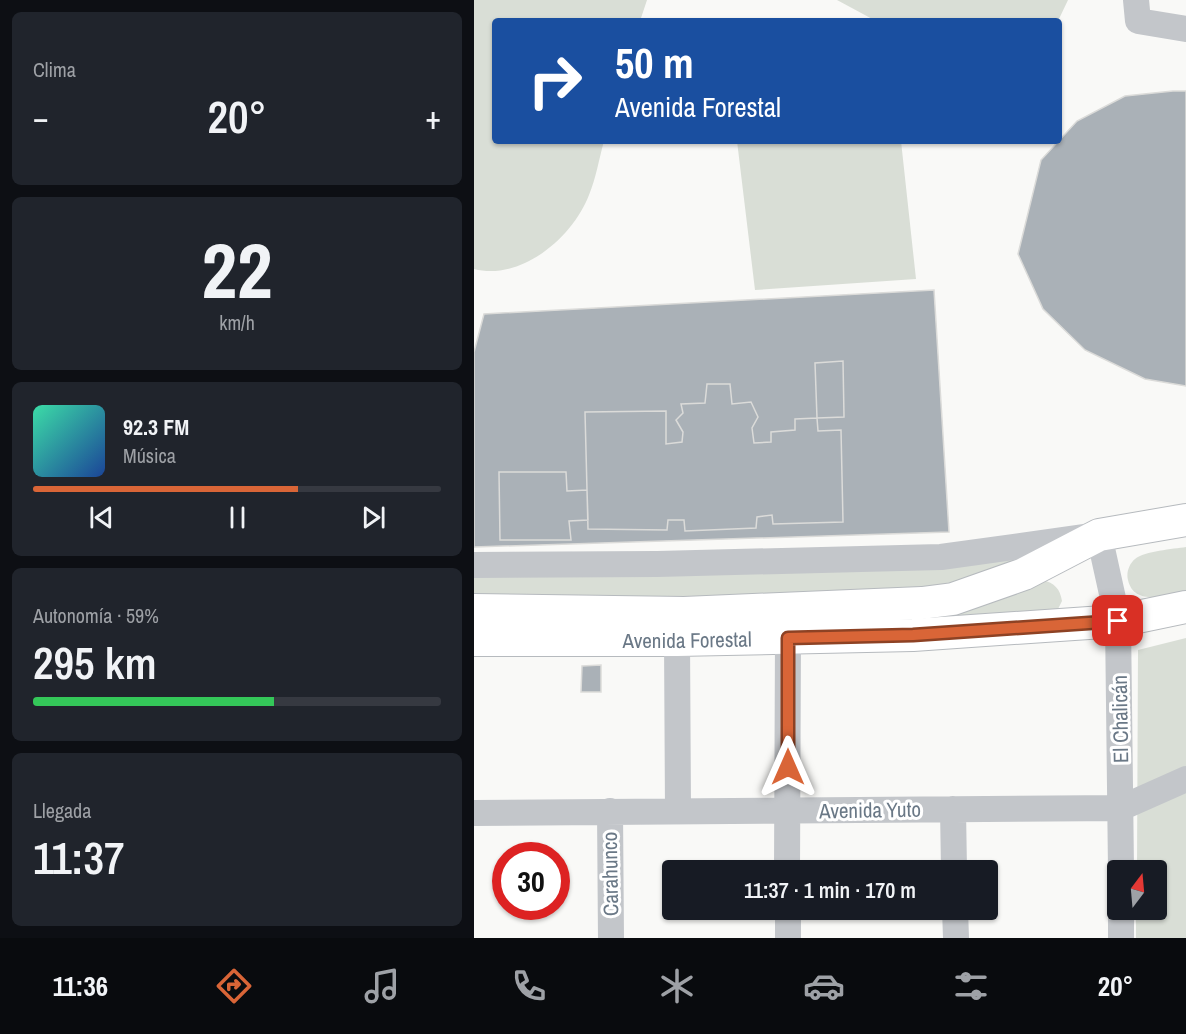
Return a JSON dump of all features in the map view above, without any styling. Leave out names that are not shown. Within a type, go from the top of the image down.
[{"type":"main road","name":"Avenida Forestal","points":[[474,610],[684,613],[922,603],[953,599],[1024,574],[1099,535],[1186,520]]},
{"type":"main road","name":"Avenida Forestal","points":[[474,640],[678,640],[913,635],[1118,621],[1186,607]]},
{"type":"street","points":[[1136,0],[1138,21],[1186,28]]},
{"type":"street","name":"Avenida Forestal","points":[[474,565],[657,564],[940,557],[1099,535]]},
{"type":"street","name":"El Chalicán","points":[[1099,535],[1118,621],[1121,860]]},
{"type":"street","points":[[788,638],[788,860]]},
{"type":"street","points":[[678,640],[678,811]]},
{"type":"street","points":[[1121,807],[1186,779]]},
{"type":"street","name":"Avenida Yuto","points":[[474,813],[1121,807]]},
{"type":"street","points":[[953,809],[954,860]]},
{"type":"street","name":"Carahunco","points":[[610,811],[611,938]]},
{"type":"street","points":[[788,920],[788,938]]},
{"type":"street","points":[[955,920],[956,938]]},
{"type":"street","points":[[1121,920],[1121,938]]},
{"type":"shaded area","points":[[474,0],[647,0],[641,18],[492,18],[492,144],[603,144],[589,195],[571,226],[558,240],[527,262],[510,268],[492,271],[474,269]]},
{"type":"shaded area","points":[[837,0],[1068,0],[1059,18],[870,18]]},
{"type":"shaded area","points":[[737,144],[901,144],[916,279],[755,290]]},
{"type":"shaded area","points":[[1186,547],[1186,592],[1152,597],[1137,594],[1131,588],[1127,574],[1135,559],[1152,552]]},
{"type":"shaded area","points":[[1029,556],[925,594],[474,600],[474,575]]},
{"type":"shaded area","points":[[1042,580],[1056,587],[1062,601],[1055,615],[1042,620],[474,622]]},
{"type":"shaded area","points":[[1186,638],[1186,938],[1136,938],[1136,920],[1167,920],[1167,860],[1137,860],[1138,650]]},
{"type":"building","points":[[1186,91],[1186,386],[1145,379],[1085,350],[1043,309],[1018,254],[1041,160],[1056,144],[1062,144],[1062,137],[1077,121],[1125,96]]},
{"type":"building","points":[[934,290],[949,532],[474,547],[474,352],[484,314]]},
{"type":"building","points":[[843,361],[844,417],[817,418],[815,363]]},
{"type":"building","points":[[707,384],[730,384],[732,404],[751,402],[758,417],[752,428],[754,443],[771,442],[771,432],[795,430],[795,419],[817,418],[818,431],[841,430],[843,522],[773,524],[772,515],[757,517],[756,528],[685,531],[684,520],[668,520],[667,530],[588,529],[585,412],[666,411],[666,444],[682,442],[683,432],[676,420],[683,413],[681,404],[705,403]]},
{"type":"building","points":[[499,472],[566,472],[567,491],[587,490],[588,520],[569,521],[571,540],[500,540]]},
{"type":"building","points":[[601,665],[601,692],[581,692],[582,666]]},
{"type":"route","points":[[788,767],[788,638],[913,635],[1118,621]]}]
